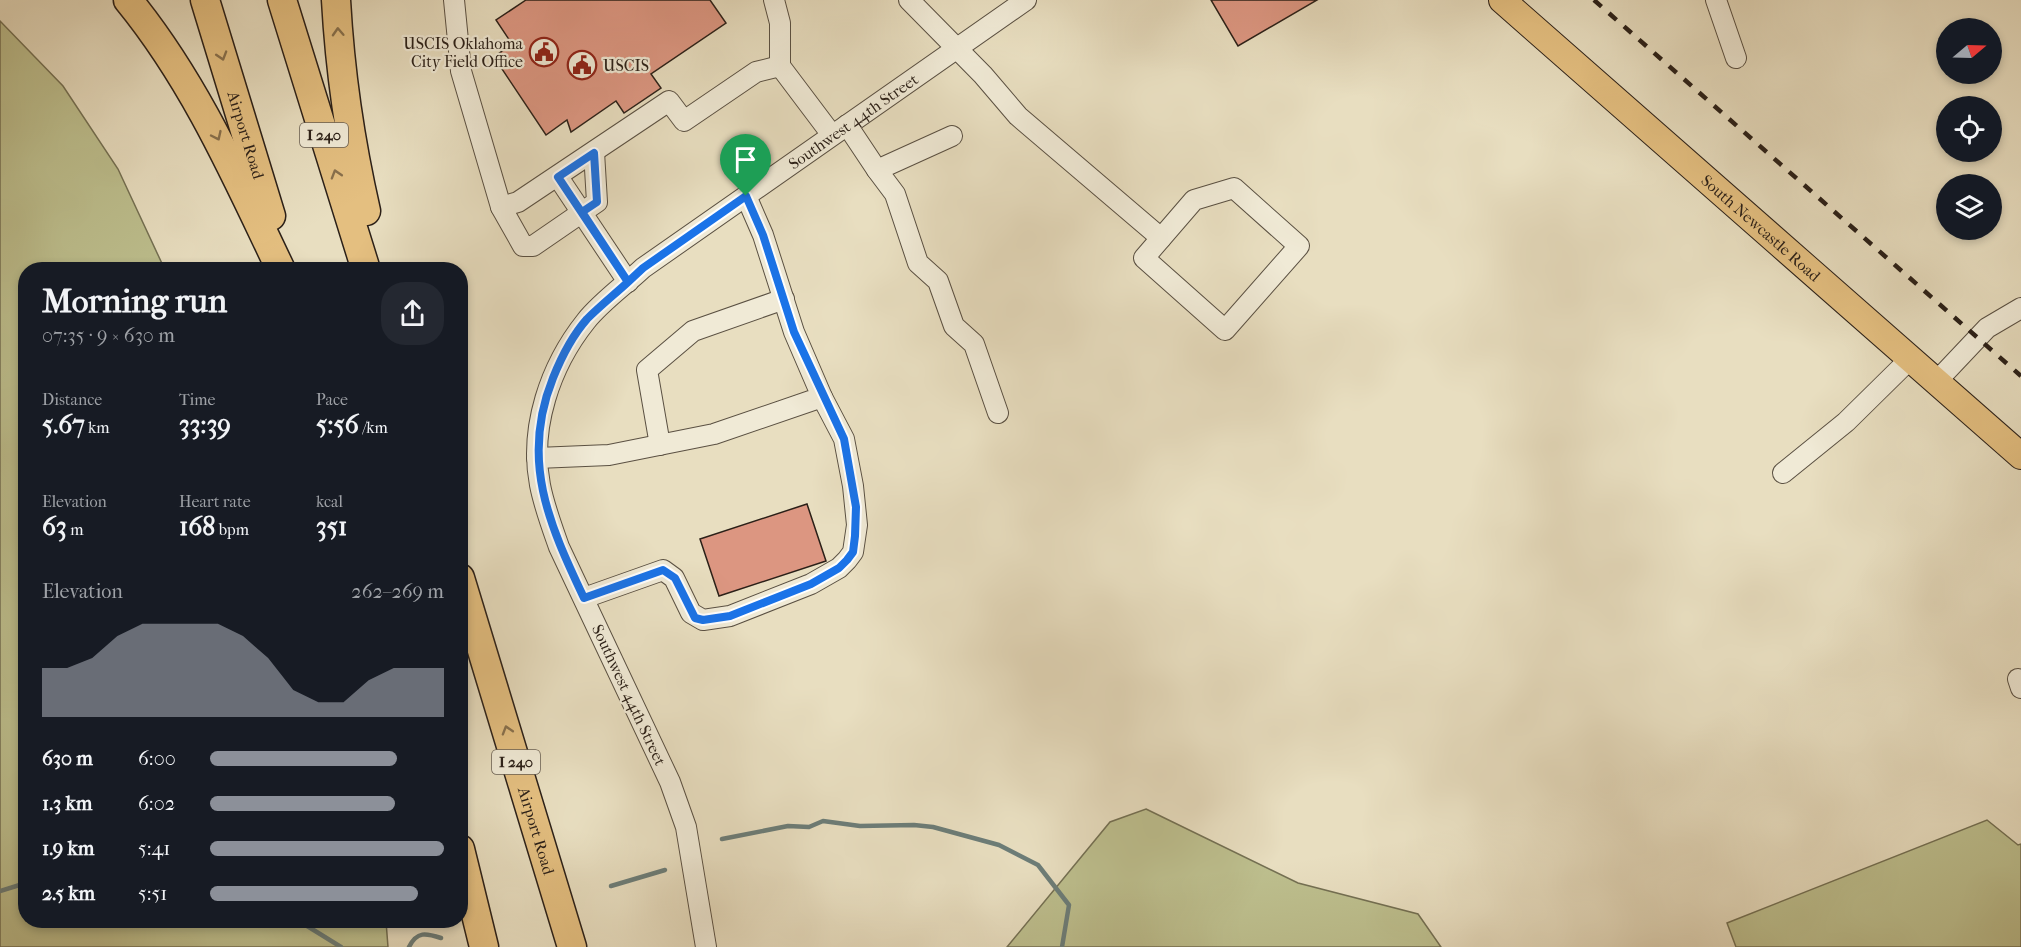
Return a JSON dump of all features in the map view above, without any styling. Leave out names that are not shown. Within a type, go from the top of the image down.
[{"type":"highway","points":[[128,0],[184,76],[211,124],[277,262]]},
{"type":"highway","name":"Airport Road","points":[[205,0],[286,262]]},
{"type":"highway","name":"I 240","points":[[282,0],[364,262]]},
{"type":"highway","points":[[336,0],[340,65],[354,161],[377,262]]},
{"type":"highway","name":"Airport Road","points":[[468,604],[572,947]]},
{"type":"highway","points":[[468,882],[484,947]]},
{"type":"main road","name":"South Newcastle Road","points":[[1502,0],[2021,456]]},
{"type":"street","points":[[454,0],[461,70],[501,207],[523,246],[533,246],[597,202],[594,153]]},
{"type":"street","points":[[774,0],[780,23],[778,56],[780,66],[877,170],[895,194],[918,263],[938,281],[954,326],[974,344],[998,414]]},
{"type":"street","points":[[909,0],[957,48],[1018,116],[1161,238]]},
{"type":"street","name":"Southwest 44th Street","points":[[706,947],[686,827],[670,782],[553,528],[540,486],[537,459],[546,393],[561,356],[587,320],[643,268],[1026,0]]},
{"type":"street","points":[[1716,0],[1736,58]]},
{"type":"street","points":[[501,207],[519,202],[669,101],[684,121],[756,72],[780,66]]},
{"type":"street","points":[[877,170],[952,136]]},
{"type":"street","points":[[558,177],[628,282]]},
{"type":"street","points":[[1234,188],[1299,246],[1225,330],[1144,258],[1161,238],[1194,200],[1234,188]]},
{"type":"street","points":[[584,598],[663,570],[675,578],[691,613],[703,620],[730,616],[811,584],[839,568],[853,552],[856,507],[844,439],[822,397],[794,332],[763,235],[746,196]]},
{"type":"street","points":[[660,445],[647,370],[693,331],[784,299]]},
{"type":"street","points":[[1936,382],[1987,328],[2021,308]]},
{"type":"street","points":[[1784,473],[1846,422],[1910,359]]},
{"type":"street","points":[[537,459],[609,455],[714,434],[822,397]]},
{"type":"green space","points":[[0,21],[63,86],[118,169],[161,262],[18,262],[18,928],[387,928],[388,947],[0,947]]},
{"type":"green space","points":[[1146,809],[1298,883],[1418,914],[1441,947],[1007,947],[1110,822]]},
{"type":"green space","points":[[1987,820],[2018,845],[2021,844],[2021,947],[1736,947],[1727,923]]},
{"type":"building","name":"USCIS","points":[[526,0],[710,0],[726,23],[651,74],[661,88],[624,113],[616,101],[571,132],[567,120],[546,135],[494,57],[512,44],[496,20]]},
{"type":"building","points":[[1211,0],[1317,0],[1238,46]]},
{"type":"building","points":[[807,504],[826,561],[719,596],[700,539]]},
{"type":"waterway","points":[[722,839],[788,826],[809,827],[823,821],[860,826],[933,827],[999,845],[1038,865],[1069,905],[1062,947]]},
{"type":"waterway","points":[[611,886],[665,870]]},
{"type":"waterway","points":[[0,891],[18,885]]},
{"type":"waterway","points":[[310,928],[341,947]]},
{"type":"waterway","points":[[409,947],[415,938],[422,935],[441,938]]},
{"type":"railway","points":[[1594,0],[2021,376]]},
{"type":"place","name":"USCIS Oklahoma City Field Office","points":[[544,52]]},
{"type":"place","name":"USCIS","points":[[582,65]]},
{"type":"route","points":[[746,196],[643,268],[628,282],[558,177],[594,153],[597,202],[582,212],[628,282],[587,320],[561,356],[546,393],[540,426],[537,459],[540,486],[559,547],[584,598],[663,570],[675,578],[695,618],[703,620],[730,616],[811,584],[839,568],[853,552],[857,525],[856,507],[844,439],[822,397],[794,332],[763,235],[746,196]]}]
